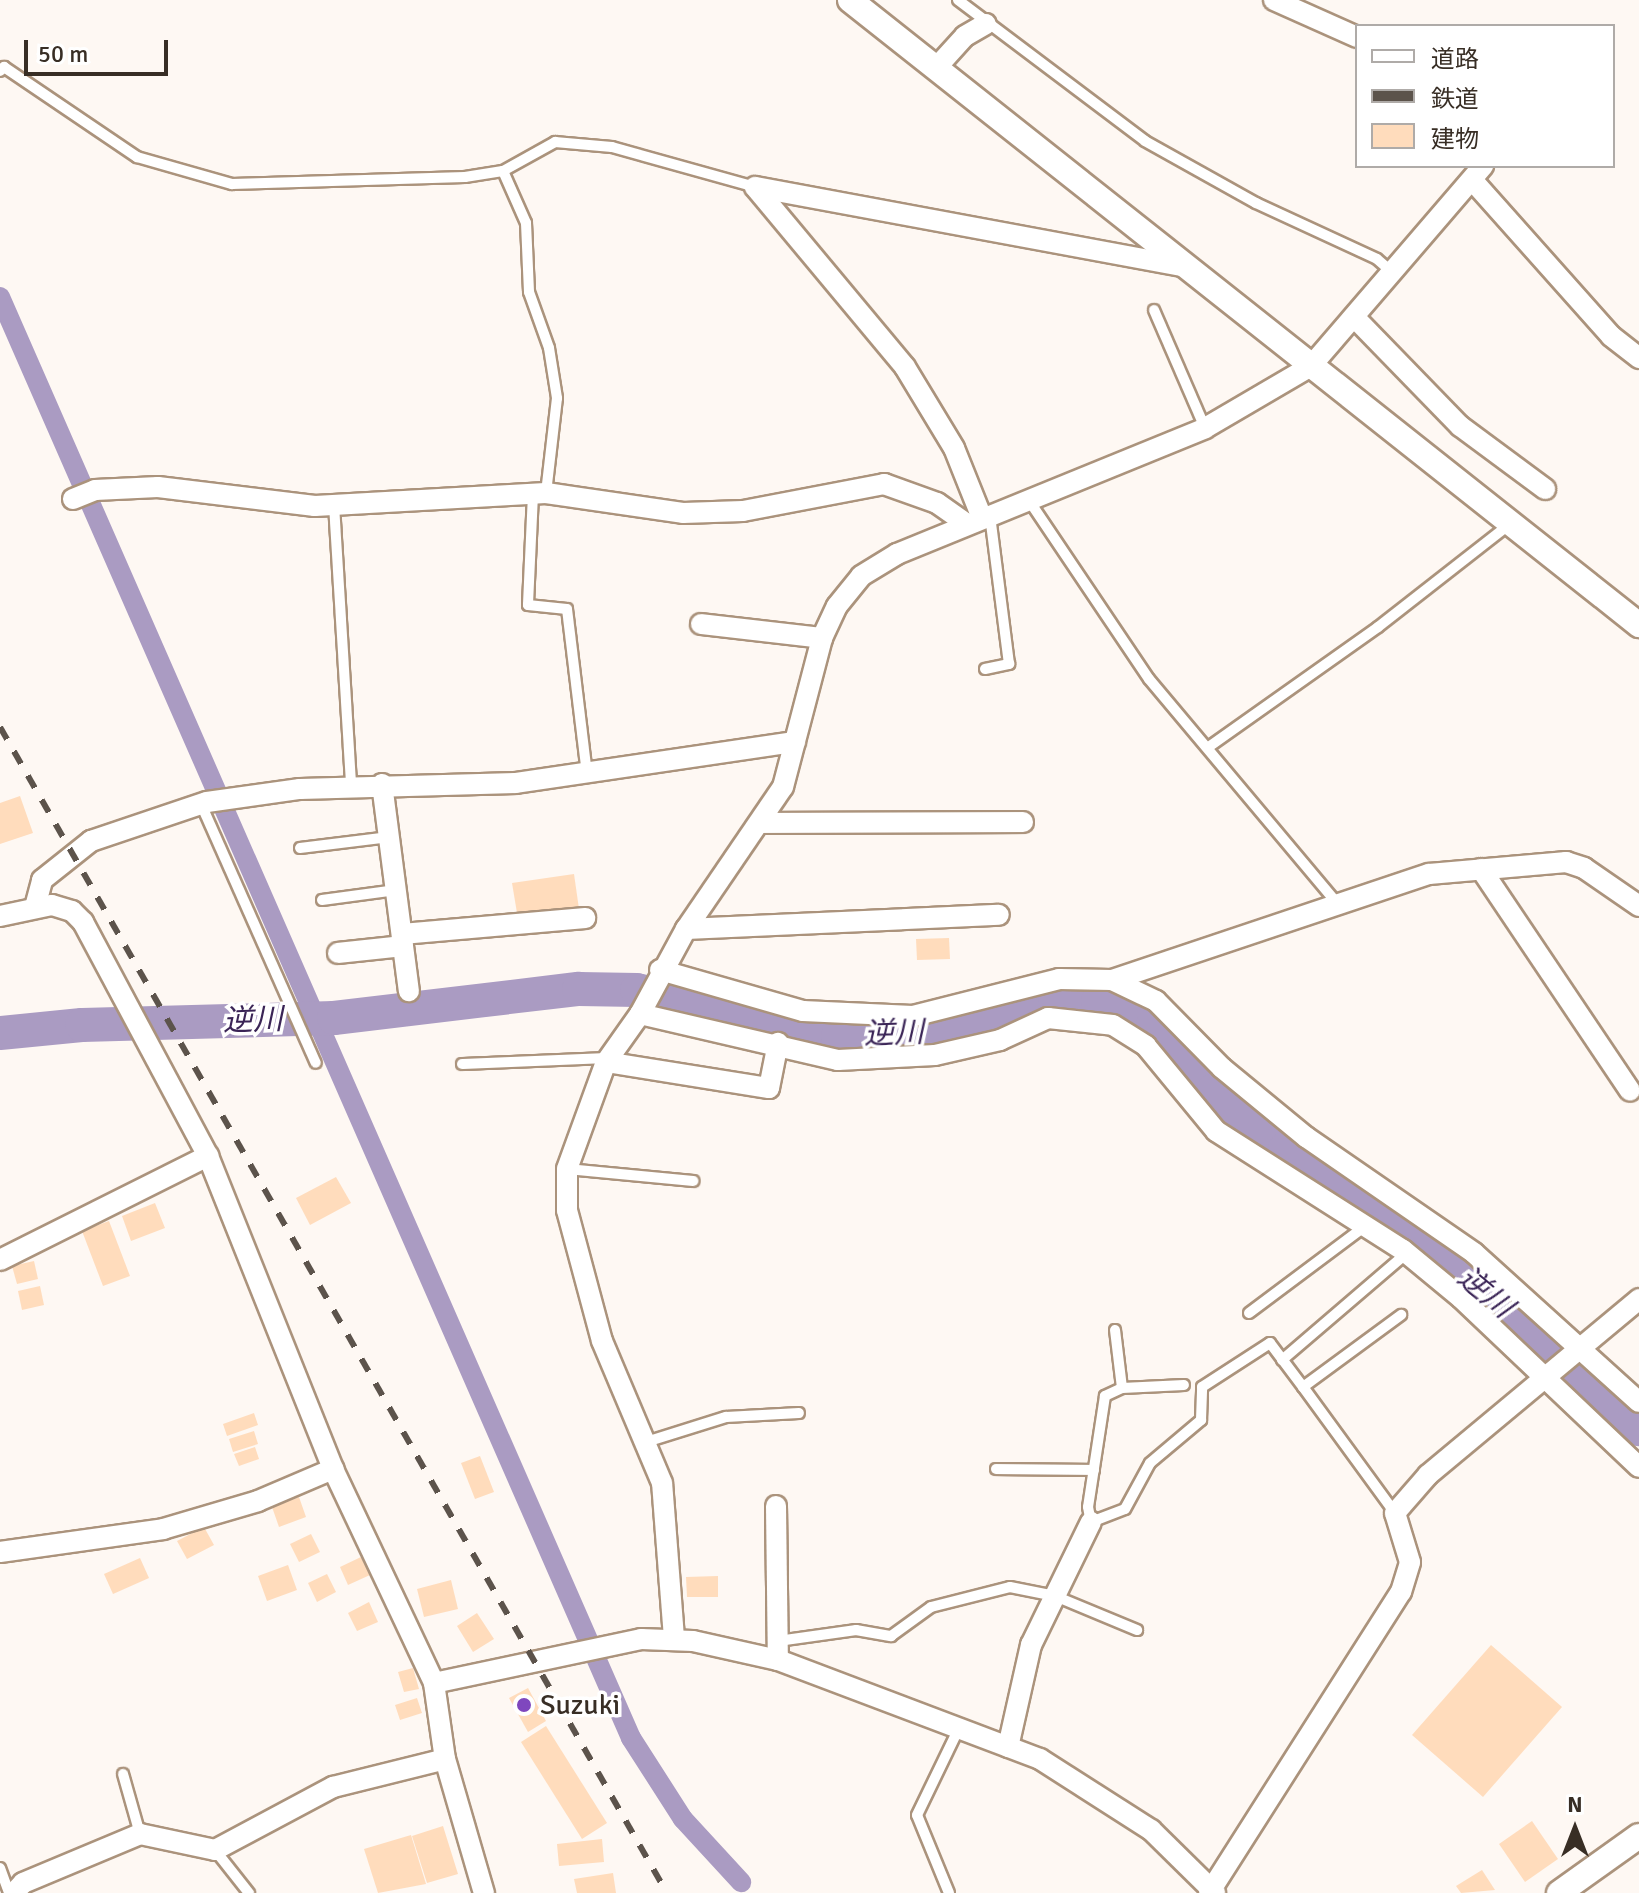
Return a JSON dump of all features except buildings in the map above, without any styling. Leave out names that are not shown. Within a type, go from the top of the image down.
[{"type":"street","points":[[850,0],[1639,625]]},
{"type":"street","points":[[1274,0],[1355,36]]},
{"type":"street","points":[[936,68],[965,36],[986,24]]},
{"type":"street","points":[[674,1638],[662,1483],[602,1341],[567,1210],[567,1169],[608,1060],[641,1010],[656,977],[686,929],[762,823],[783,787],[822,638],[837,606],[861,576],[979,519],[1030,502],[1205,428],[1311,366],[1478,174],[1611,336],[1639,358]]},
{"type":"street","points":[[755,187],[1190,268]]},
{"type":"street","points":[[755,187],[905,367],[954,448],[979,519]]},
{"type":"street","points":[[1354,317],[1460,426],[1545,489]]},
{"type":"street","points":[[82,496],[158,487],[334,505],[540,494],[683,513],[743,511],[884,484],[979,519]]},
{"type":"street","points":[[701,624],[822,638]]},
{"type":"street","points":[[35,907],[42,880],[91,841],[204,803],[382,784],[516,783],[795,742]]},
{"type":"street","points":[[382,784],[409,991]]},
{"type":"street","points":[[762,823],[1023,822]]},
{"type":"street","points":[[656,977],[803,1011],[913,1016],[1059,979],[1112,980],[1429,874],[1566,862],[1584,868],[1639,906]]},
{"type":"street","points":[[1481,869],[1630,1091]]},
{"type":"street","points":[[0,916],[35,907],[62,906],[77,916],[128,1003],[141,1036],[208,1156],[333,1469],[434,1683],[445,1759],[484,1893]]},
{"type":"street","points":[[686,929],[999,915]]},
{"type":"street","points":[[338,953],[402,940],[585,918]]},
{"type":"street","points":[[1112,980],[1156,1001],[1222,1068],[1306,1137],[1474,1253],[1639,1402]]},
{"type":"street","points":[[641,1010],[838,1060],[935,1055],[1000,1040],[1048,1018],[1113,1025],[1146,1046],[1216,1131],[1407,1253],[1550,1373],[1639,1467]]},
{"type":"street","points":[[608,1060],[769,1088],[778,1043]]},
{"type":"street","points":[[0,1260],[208,1156]]},
{"type":"street","points":[[434,1683],[581,1652],[611,1642],[674,1638],[778,1650],[959,1728],[1040,1759],[1151,1830],[1213,1892],[1401,1592],[1410,1562],[1395,1513],[1428,1475],[1639,1299]]},
{"type":"street","points":[[0,1552],[163,1529],[258,1501],[333,1469]]},
{"type":"street","points":[[776,1506],[778,1650]]},
{"type":"street","points":[[1008,1747],[1031,1645],[1091,1522]]},
{"type":"street","points":[[11,1893],[23,1883],[140,1834],[215,1850],[333,1787],[445,1759]]},
{"type":"street","points":[[1559,1893],[1639,1836]]},
{"type":"lane","points":[[958,0],[1145,141],[1256,203],[1377,259],[1393,273]]},
{"type":"lane","points":[[0,71],[4,67],[137,157],[232,184],[503,171],[555,142],[612,147],[755,187]]},
{"type":"lane","points":[[503,171],[526,223],[529,292],[549,348],[557,398],[540,494],[528,605],[567,609],[587,774]]},
{"type":"lane","points":[[1154,310],[1205,428]]},
{"type":"lane","points":[[1030,502],[1149,679],[1210,746],[1337,903]]},
{"type":"lane","points":[[334,505],[351,786]]},
{"type":"lane","points":[[979,519],[1009,664],[985,669]]},
{"type":"lane","points":[[1210,746],[1378,627],[1511,524]]},
{"type":"lane","points":[[204,803],[316,1063]]},
{"type":"lane","points":[[300,848],[389,837]]},
{"type":"lane","points":[[322,900],[396,890]]},
{"type":"lane","points":[[462,1064],[608,1060]]},
{"type":"lane","points":[[567,1169],[693,1181]]},
{"type":"lane","points":[[1249,1313],[1364,1227]]},
{"type":"lane","points":[[1282,1360],[1407,1253]]},
{"type":"lane","points":[[1303,1387],[1401,1315]]},
{"type":"lane","points":[[1115,1330],[1122,1388]]},
{"type":"lane","points":[[1184,1385],[1122,1388],[1105,1396],[1094,1470],[1091,1522],[1125,1509],[1150,1463],[1201,1420],[1202,1387],[1270,1343],[1395,1513]]},
{"type":"lane","points":[[646,1442],[726,1417],[799,1413]]},
{"type":"lane","points":[[996,1469],[1094,1470]]},
{"type":"lane","points":[[778,1650],[856,1630],[891,1636],[931,1607],[1010,1587],[1055,1596],[1137,1630]]},
{"type":"lane","points":[[949,1893],[917,1815],[959,1728]]},
{"type":"lane","points":[[123,1774],[140,1834]]},
{"type":"lane","points":[[215,1850],[249,1893]]},
{"type":"lane","points":[[0,1868],[11,1893]]},
{"type":"waterway","points":[[0,297],[631,1738],[683,1819],[741,1882]]},
{"type":"waterway","name":"逆川","points":[[0,1033],[82,1025],[334,1018],[579,989],[637,990],[838,1036],[930,1035],[1055,1003],[1098,1001],[1153,1025],[1213,1091],[1285,1149],[1476,1283],[1639,1429]]},
{"type":"railway","points":[[0,727],[667,1893]]},
{"type":"place","name":"Suzuki","points":[[524,1705]]}]
